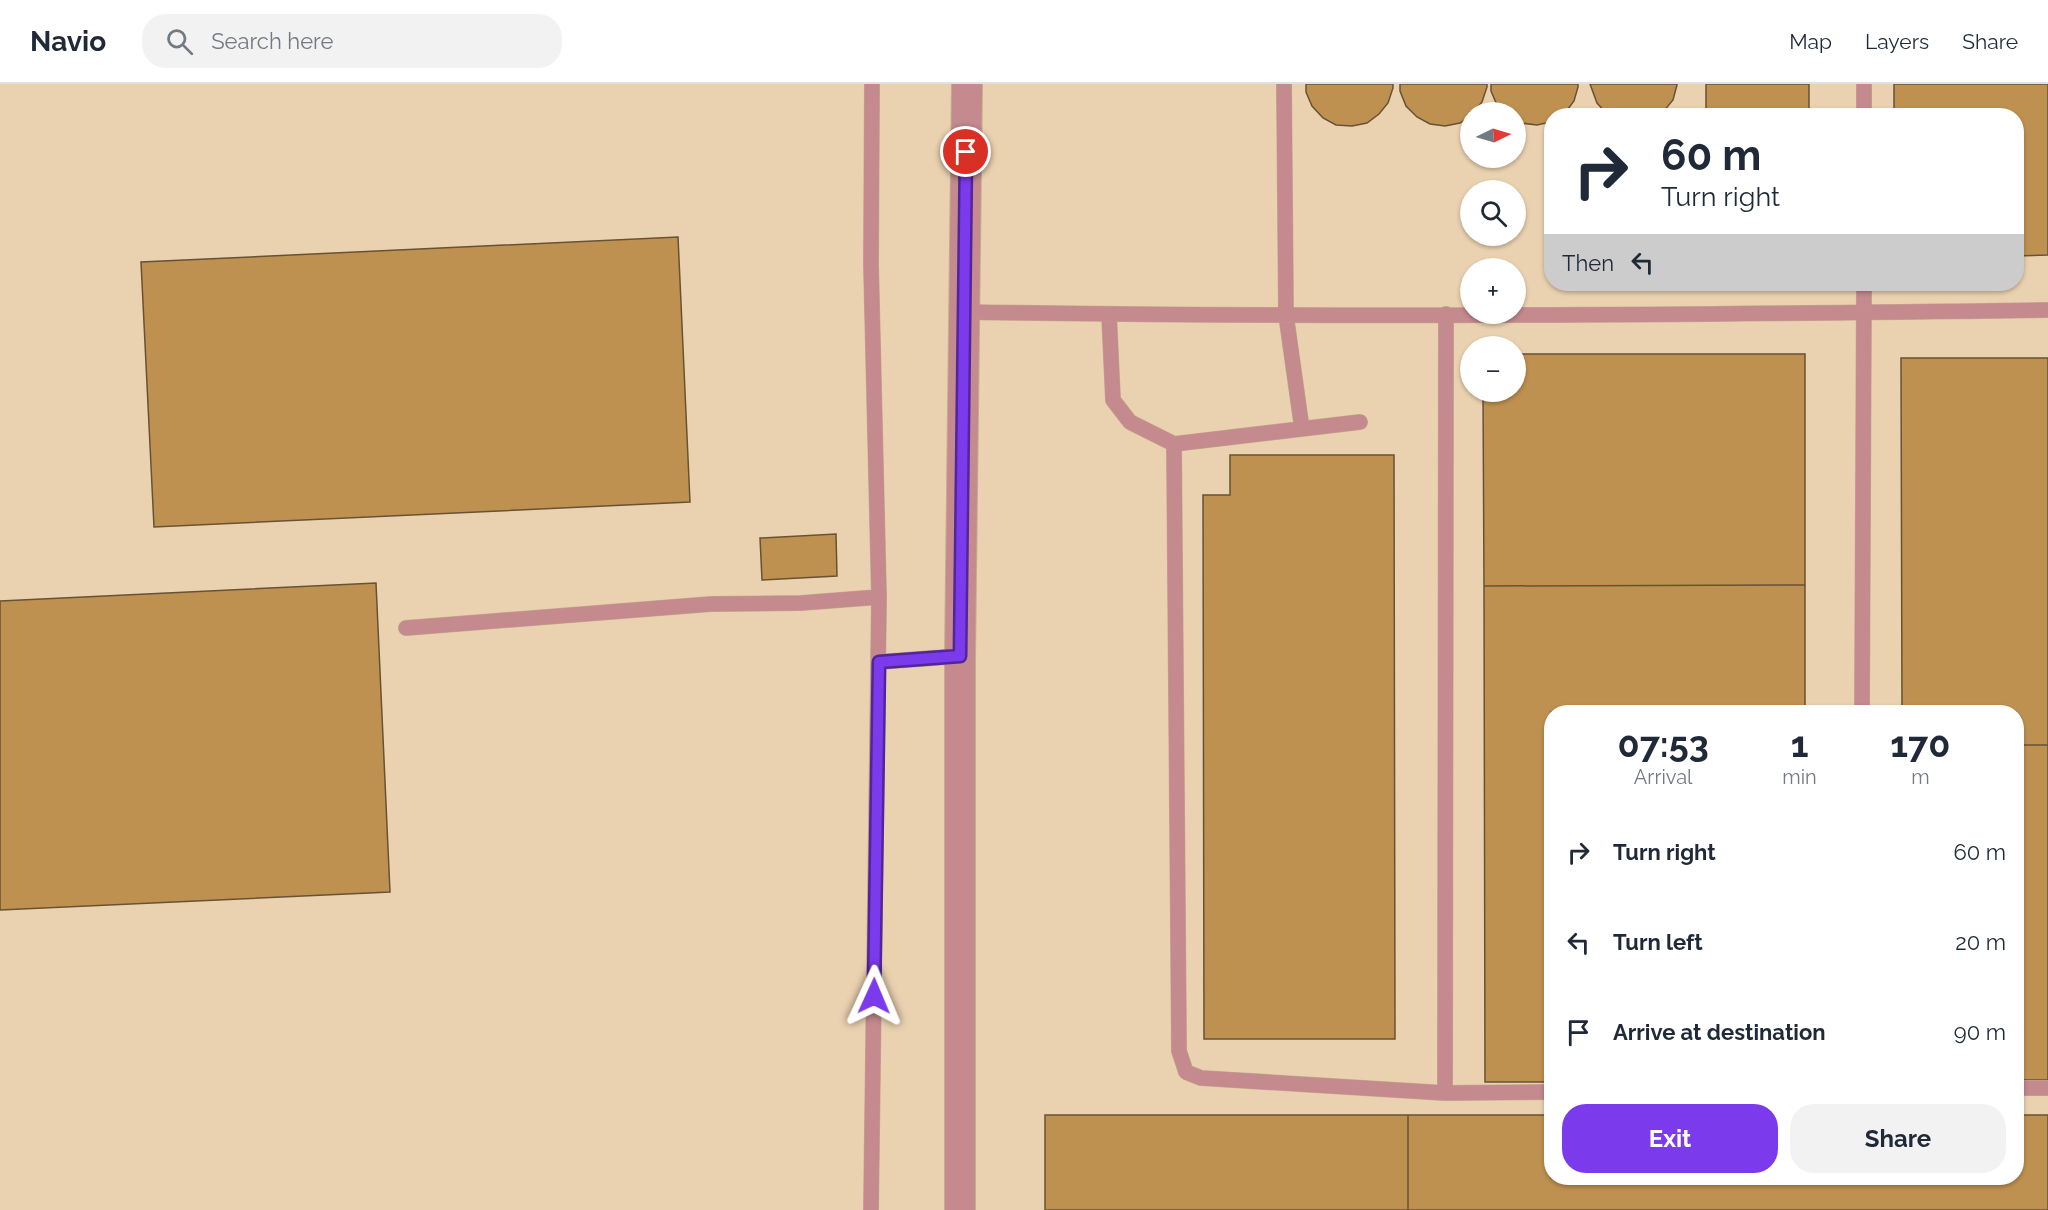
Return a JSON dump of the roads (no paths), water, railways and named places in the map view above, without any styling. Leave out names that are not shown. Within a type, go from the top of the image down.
[{"type":"street","points":[[960,1210],[960,656],[967,84]]},
{"type":"lane","points":[[871,1210],[879,662],[871,264],[872,84]]},
{"type":"lane","points":[[1284,84],[1286,315],[1302,429]]},
{"type":"lane","points":[[1864,84],[1864,108]]},
{"type":"lane","points":[[1862,705],[1864,291]]},
{"type":"lane","points":[[965,312],[1286,315],[2048,310]]},
{"type":"lane","points":[[1109,314],[1113,400],[1130,422],[1174,444],[1360,422]]},
{"type":"lane","points":[[1445,1093],[1446,314]]},
{"type":"lane","points":[[1174,444],[1179,1051],[1186,1072],[1201,1078],[1445,1093],[1544,1092]]},
{"type":"lane","points":[[406,628],[711,604],[801,603],[879,597]]},
{"type":"lane","points":[[879,662],[960,656]]},
{"type":"lane","points":[[2024,1088],[2048,1088]]}]
